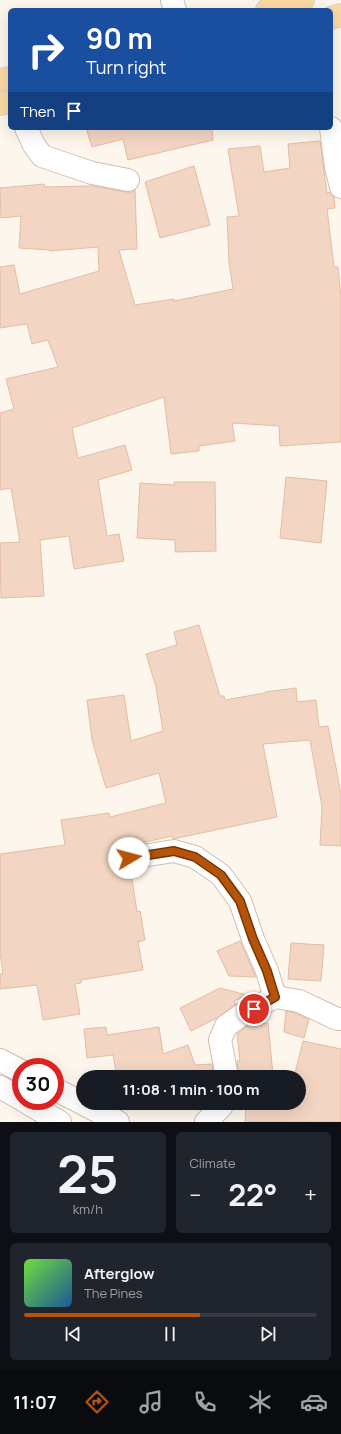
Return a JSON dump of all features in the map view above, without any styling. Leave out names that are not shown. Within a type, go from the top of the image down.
[{"type":"main road","points":[[274,8],[303,0]]},
{"type":"street","points":[[27,130],[34,145],[42,156],[92,172],[128,180]]},
{"type":"street","points":[[330,130],[336,167],[341,187]]},
{"type":"street","points":[[129,858],[174,851],[195,857],[221,875],[240,901],[253,939],[267,971],[275,997]]},
{"type":"street","points":[[226,1070],[220,1040],[226,1026],[243,1014],[275,997],[299,1001],[337,1019],[341,1019]]},
{"type":"street","points":[[0,1060],[12,1066]]},
{"type":"street","points":[[0,1087],[12,1094]]},
{"type":"street","points":[[64,1094],[118,1122]]},
{"type":"street","points":[[39,1110],[60,1122]]},
{"type":"street","points":[[206,1122],[218,1110]]},
{"type":"building","points":[[87,130],[212,130],[213,140],[128,160],[123,139],[92,147]]},
{"type":"building","points":[[320,141],[327,193],[330,192],[334,197],[335,208],[327,209],[334,267],[338,267],[341,297],[341,442],[280,446],[279,426],[232,423],[235,441],[199,446],[199,451],[171,454],[164,397],[72,428],[78,458],[125,445],[132,470],[98,480],[107,536],[119,534],[124,561],[74,569],[69,536],[40,540],[44,596],[1,598],[0,543],[20,542],[11,488],[0,490],[0,413],[14,409],[6,379],[58,367],[48,340],[32,344],[27,324],[0,328],[0,267],[14,265],[20,294],[99,271],[98,247],[50,251],[19,248],[21,216],[1,218],[0,188],[44,184],[45,187],[93,186],[126,192],[132,192],[135,190],[137,249],[119,250],[135,305],[174,299],[174,301],[233,289],[229,263],[227,217],[239,216],[228,149],[260,146],[264,172],[290,168],[288,144]]},
{"type":"building","points":[[194,166],[210,225],[160,238],[145,182]]},
{"type":"building","points":[[286,477],[327,481],[321,543],[280,538]]},
{"type":"building","points":[[174,482],[215,482],[216,551],[175,552],[175,540],[137,538],[140,483],[174,485]]},
{"type":"building","points":[[199,625],[220,696],[224,696],[225,700],[265,692],[296,688],[297,702],[316,700],[319,727],[328,726],[341,794],[341,846],[320,845],[322,807],[310,740],[263,744],[277,817],[173,839],[172,836],[119,849],[117,860],[121,867],[123,880],[132,879],[137,912],[140,911],[145,940],[138,942],[143,970],[81,980],[81,983],[75,984],[80,1014],[43,1020],[37,985],[0,989],[0,974],[3,974],[0,952],[0,854],[65,845],[61,820],[109,813],[110,817],[166,803],[159,773],[106,788],[92,740],[87,700],[124,695],[131,741],[163,731],[156,687],[146,654],[177,645],[174,632]]},
{"type":"building","points":[[240,941],[256,977],[229,976],[217,951]]},
{"type":"building","points":[[291,943],[324,945],[321,981],[288,979]]},
{"type":"building","points":[[220,988],[247,995],[234,1001],[236,1004],[217,1018],[191,1031],[180,1008]]},
{"type":"building","points":[[286,1011],[309,1019],[304,1038],[284,1032]]},
{"type":"building","points":[[268,1023],[273,1070],[238,1070],[237,1061],[240,1061],[237,1034],[248,1025]]},
{"type":"building","points":[[106,1027],[107,1035],[159,1027],[163,1054],[188,1045],[195,1065],[212,1064],[213,1070],[116,1070],[113,1055],[87,1058],[84,1029]]},
{"type":"building","points":[[303,1041],[341,1049],[341,1122],[245,1122],[246,1110],[306,1110],[306,1070],[296,1070]]},
{"type":"route","points":[[129,858],[174,851],[195,857],[221,875],[240,901],[253,939],[267,971],[275,997],[254,1009]]}]
